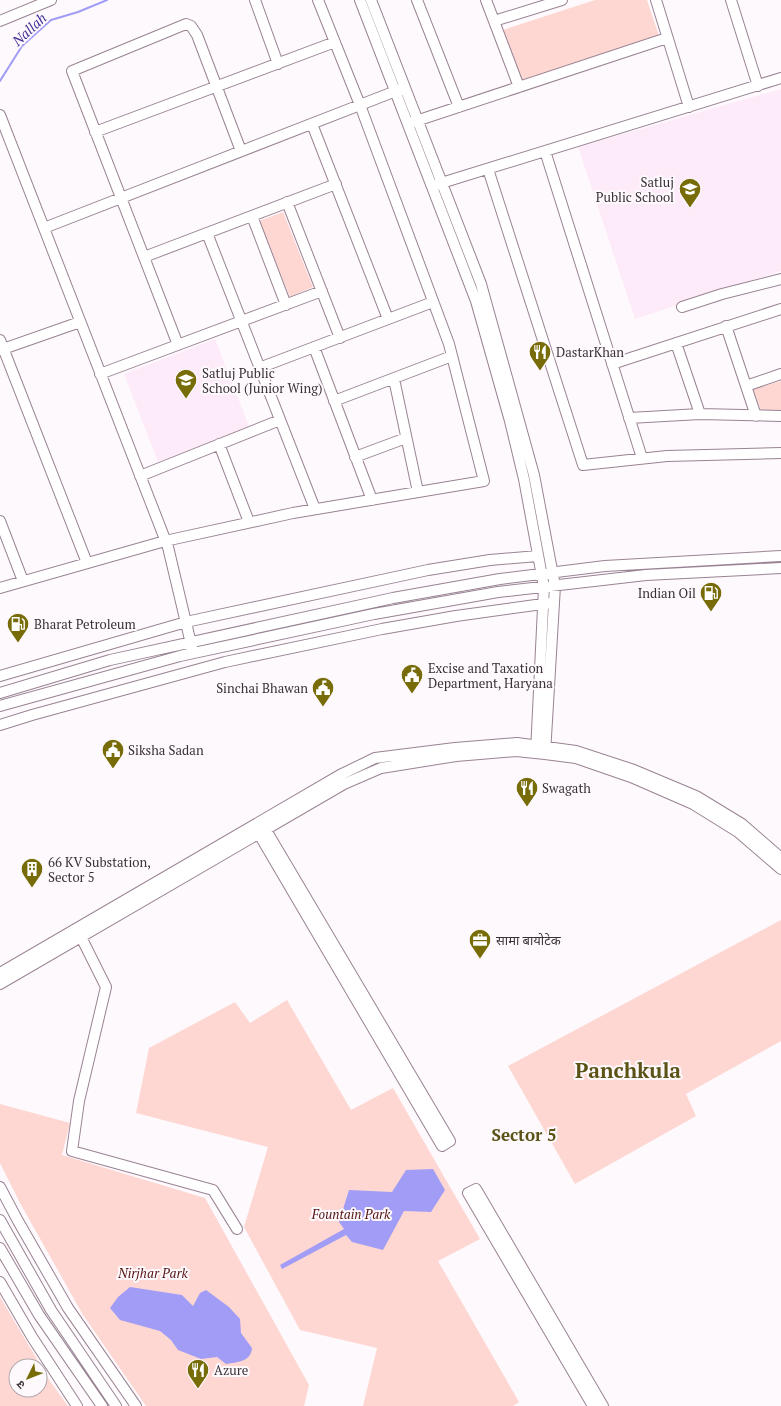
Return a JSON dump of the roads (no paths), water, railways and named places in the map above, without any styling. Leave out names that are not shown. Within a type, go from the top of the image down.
[{"type":"street","points":[[0,20],[51,0]]},
{"type":"street","points":[[255,0],[278,64]]},
{"type":"street","points":[[0,588],[165,540],[315,509],[484,481],[449,344],[360,105],[318,0]]},
{"type":"street","points":[[360,0],[400,89],[437,184],[480,284],[534,475],[555,586],[541,750]]},
{"type":"street","points":[[371,0],[400,89]]},
{"type":"street","points":[[417,0],[459,107]]},
{"type":"street","points":[[486,0],[519,87]]},
{"type":"street","points":[[494,21],[562,0]]},
{"type":"street","points":[[656,0],[689,107]]},
{"type":"street","points":[[731,0],[758,86]]},
{"type":"street","points":[[178,345],[72,71],[186,24],[191,26],[197,35],[241,151]]},
{"type":"street","points":[[413,122],[667,38]]},
{"type":"street","points":[[95,132],[335,42]]},
{"type":"street","points":[[437,184],[781,78]]},
{"type":"street","points":[[44,228],[400,89]]},
{"type":"street","points":[[0,115],[165,540],[193,653]]},
{"type":"street","points":[[312,124],[388,319]]},
{"type":"street","points":[[545,151],[642,458]]},
{"type":"street","points":[[488,169],[583,465],[667,456],[781,453]]},
{"type":"street","points":[[144,257],[336,184]]},
{"type":"street","points":[[437,184],[478,308],[510,421],[524,478],[544,587],[541,750]]},
{"type":"street","points":[[287,202],[340,338]]},
{"type":"street","points":[[252,216],[286,305]]},
{"type":"street","points":[[207,233],[315,509]]},
{"type":"street","points":[[682,306],[781,279]]},
{"type":"street","points":[[100,374],[322,291]]},
{"type":"street","points":[[260,368],[433,302]]},
{"type":"street","points":[[612,364],[781,309]]},
{"type":"street","points":[[80,322],[1,346],[87,563]]},
{"type":"street","points":[[726,326],[756,416]]},
{"type":"street","points":[[676,343],[700,414]]},
{"type":"street","points":[[314,347],[372,500]]},
{"type":"street","points":[[334,401],[452,356]]},
{"type":"street","points":[[746,386],[781,374]]},
{"type":"street","points":[[394,379],[418,492]]},
{"type":"street","points":[[629,418],[700,414],[781,416]]},
{"type":"street","points":[[140,476],[280,420]]},
{"type":"street","points":[[356,457],[406,438]]},
{"type":"street","points":[[219,444],[249,522]]},
{"type":"street","points":[[0,520],[23,581]]},
{"type":"street","points":[[0,676],[186,622],[428,570],[490,560],[538,556]]},
{"type":"street","points":[[0,693],[110,660],[393,598],[500,579],[605,566],[781,556]]},
{"type":"street","points":[[0,706],[193,653],[374,614],[498,592],[646,575],[781,568]]},
{"type":"street","points":[[0,725],[225,662],[382,629],[456,616],[554,603]]},
{"type":"street","points":[[541,750],[576,758],[631,777],[693,804],[738,832],[781,869]]},
{"type":"street","points":[[0,984],[79,933],[260,827],[340,775],[375,758],[456,756],[541,750],[576,751],[634,770],[696,796],[742,824],[781,858]]},
{"type":"street","points":[[260,827],[450,1141],[442,1146],[260,827]]},
{"type":"street","points":[[0,974],[79,933]]},
{"type":"street","points":[[79,933],[106,987],[79,1102],[72,1151],[213,1190],[237,1229]]},
{"type":"street","points":[[0,1187],[68,1308],[136,1406]]},
{"type":"street","points":[[477,1200],[603,1406]]},
{"type":"street","points":[[0,1220],[51,1310],[116,1406]]},
{"type":"street","points":[[489,1220],[593,1406]]},
{"type":"street","points":[[0,1248],[39,1315],[102,1406]]},
{"type":"street","points":[[0,1282],[32,1336],[77,1406]]},
{"type":"waterway","name":"Nallah","points":[[0,81],[22,46],[51,20],[78,12],[107,0]]},
{"type":"place","name":"Satluj Public School","points":[[690,208]]},
{"type":"place","name":"DastarKhan","points":[[540,372]]},
{"type":"place","name":"Satluj Public School (Junior Wing)","points":[[186,400]]},
{"type":"place","name":"Indian Oil","points":[[711,612]]},
{"type":"place","name":"Bharat Petroleum","points":[[18,644]]},
{"type":"place","name":"Excise and Taxation Department, Haryana","points":[[412,694]]},
{"type":"place","name":"Sinchai Bhawan","points":[[323,708]]},
{"type":"place","name":"Siksha Sadan","points":[[113,770]]},
{"type":"place","name":"Swagath","points":[[527,808]]},
{"type":"place","name":"66 KV Substation, Sector 5","points":[[32,888]]},
{"type":"place","name":"सामा बायोटेक","points":[[480,960]]},
{"type":"place","name":"Azure","points":[[198,1390]]},
{"type":"district","name":"Panchkula","points":[[628,1070]]},
{"type":"district","name":"Sector 5","points":[[524,1134]]},
{"type":"park label","name":"Fountain Park","points":[[351,1214]]},
{"type":"park label","name":"Nirjhar Park","points":[[153,1273]]}]
